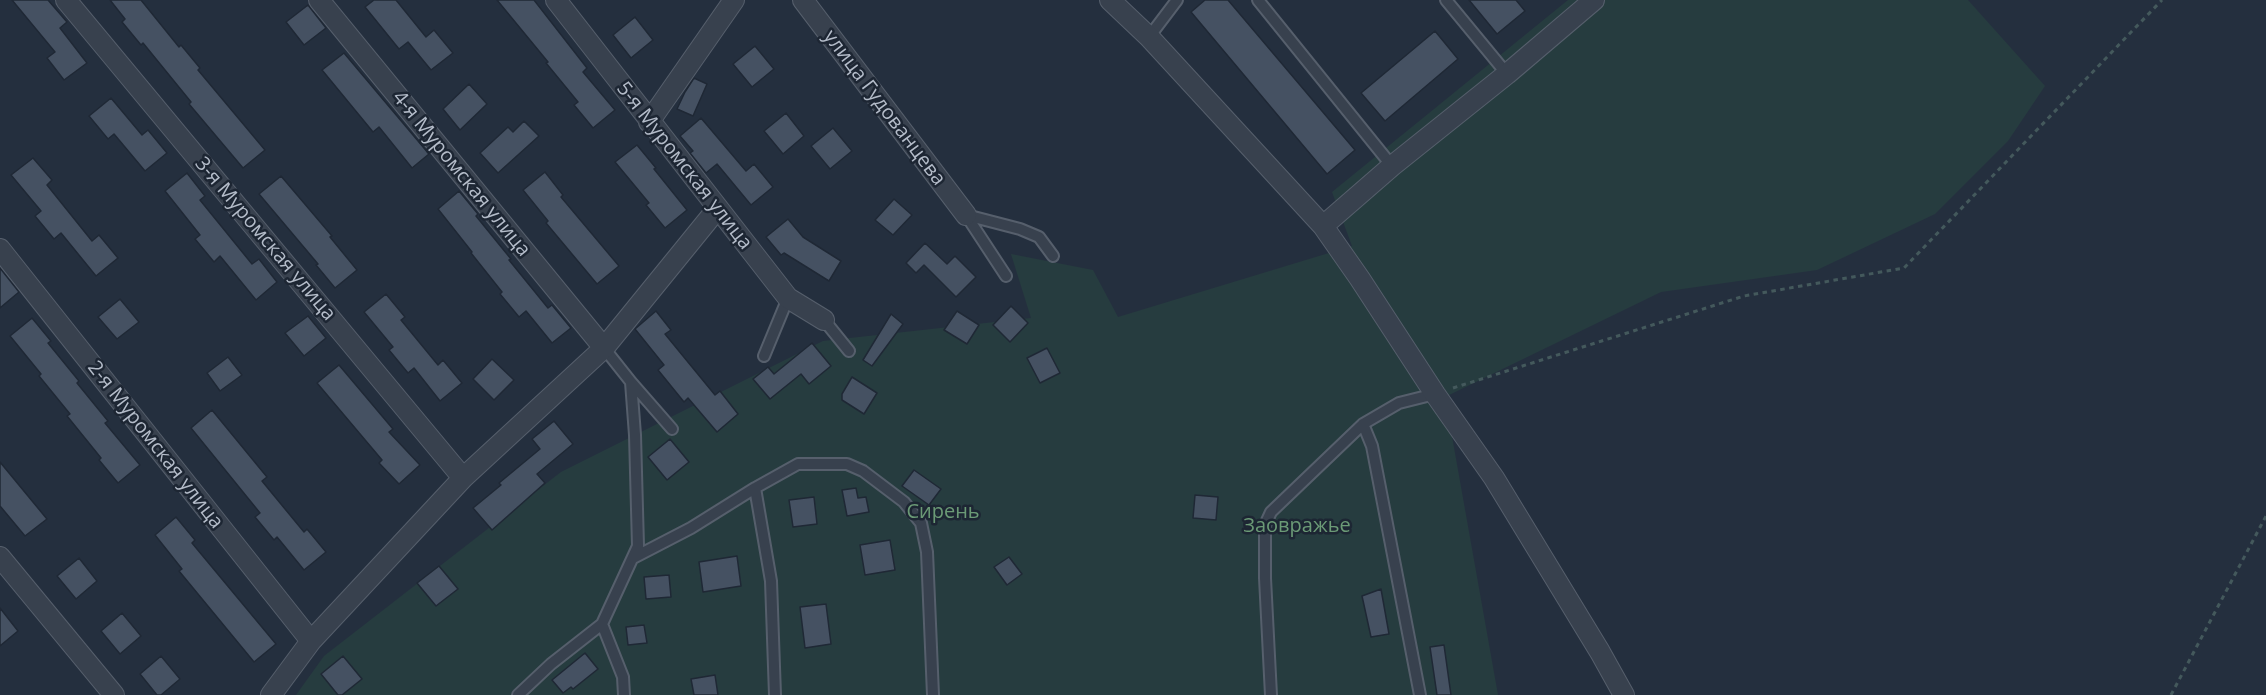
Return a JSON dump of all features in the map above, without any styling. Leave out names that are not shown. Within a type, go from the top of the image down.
[{"type":"street","name":"3-я Муромская улица","points":[[66,0],[463,478]]},
{"type":"street","name":"4-я Муромская улица","points":[[319,0],[604,348]]},
{"type":"street","name":"5-я Муромская улица","points":[[556,0],[788,298],[824,320]]},
{"type":"street","points":[[649,122],[734,0]]},
{"type":"street","name":"улица Гудованцева","points":[[803,0],[966,215]]},
{"type":"street","points":[[1110,0],[1149,37],[1323,226],[1494,478],[1600,651],[1624,695]]},
{"type":"street","points":[[1323,226],[1392,165],[1507,74],[1594,0]]},
{"type":"street","points":[[271,695],[311,641],[463,478],[604,348],[717,209]]},
{"type":"street","name":"2-я Муромская улица","points":[[0,249],[311,641]]},
{"type":"street","points":[[0,557],[114,695]]},
{"type":"lane","points":[[1149,37],[1177,0]]},
{"type":"lane","points":[[1258,0],[1392,165]]},
{"type":"lane","points":[[1446,0],[1507,74]]},
{"type":"lane","points":[[966,215],[1020,229],[1039,237],[1053,256]]},
{"type":"lane","points":[[966,215],[1006,276]]},
{"type":"lane","points":[[764,356],[788,298]]},
{"type":"lane","points":[[824,320],[849,351]]},
{"type":"lane","points":[[604,348],[672,429]]},
{"type":"lane","points":[[518,695],[551,664],[602,624],[638,546],[631,382]]},
{"type":"lane","points":[[1270,695],[1265,525],[1271,512],[1363,424],[1399,403],[1435,394]]},
{"type":"lane","points":[[1363,424],[1372,446],[1420,695]]},
{"type":"lane","points":[[634,557],[691,528],[798,464],[847,464],[863,471],[904,502],[921,523],[927,552],[933,695]]},
{"type":"lane","points":[[755,488],[771,581],[775,695]]},
{"type":"lane","points":[[602,624],[623,677],[624,695]]},
{"type":"path","points":[[1435,394],[1744,296],[1904,268],[2163,0]]},
{"type":"path","points":[[2171,695],[2266,516]]},
{"type":"green space","points":[[1568,0],[1968,0],[2045,86],[2008,141],[1935,214],[1817,270],[1661,292],[1445,397],[1498,695],[296,695],[324,656],[561,472],[823,341],[1031,318],[1011,254],[1093,270],[1118,317],[1352,246],[1332,192]]},
{"type":"building","points":[[12,0],[48,0],[67,22],[60,28],[87,63],[64,80],[47,58],[55,52]]},
{"type":"building","points":[[110,0],[141,0],[179,47],[181,45],[200,68],[198,70],[265,150],[243,168],[189,104],[191,102],[143,43],[141,45],[122,22],[125,19]]},
{"type":"building","points":[[374,0],[396,0],[426,37],[434,30],[453,53],[431,70],[408,42],[399,49],[365,7]]},
{"type":"building","points":[[497,0],[534,0],[587,68],[583,72],[615,110],[593,128],[574,105],[578,102],[546,63],[548,62]]},
{"type":"building","points":[[1205,0],[1228,0],[1355,150],[1327,174],[1191,12]]},
{"type":"building","points":[[1469,0],[1516,0],[1525,11],[1497,34]]},
{"type":"building","points":[[308,5],[326,28],[304,45],[286,22]]},
{"type":"building","points":[[635,17],[653,40],[631,58],[613,35]]},
{"type":"building","points":[[1435,31],[1458,59],[1385,121],[1361,93]]},
{"type":"building","points":[[755,46],[774,69],[752,87],[733,64]]},
{"type":"building","points":[[344,53],[429,154],[412,168],[379,127],[373,132],[322,70]]},
{"type":"building","points":[[694,78],[707,84],[693,116],[677,109]]},
{"type":"building","points":[[469,84],[487,104],[460,130],[443,109]]},
{"type":"building","points":[[111,98],[142,135],[148,130],[167,153],[145,171],[114,134],[108,139],[89,116]]},
{"type":"building","points":[[786,113],[804,136],[783,154],[764,131]]},
{"type":"building","points":[[701,118],[746,171],[754,164],[773,187],[751,205],[717,164],[706,173],[690,153],[693,151],[680,136]]},
{"type":"building","points":[[524,121],[539,136],[498,173],[480,153],[508,127],[513,132]]},
{"type":"building","points":[[833,128],[852,151],[830,169],[811,146]]},
{"type":"building","points":[[637,145],[687,210],[665,228],[646,205],[649,203],[615,162]]},
{"type":"building","points":[[33,158],[52,180],[47,185],[92,241],[99,235],[118,258],[96,276],[61,233],[54,239],[35,216],[41,211],[11,175]]},
{"type":"building","points":[[545,172],[563,195],[561,197],[619,266],[597,284],[546,223],[548,221],[523,190]]},
{"type":"building","points":[[187,173],[205,196],[200,200],[252,264],[259,259],[277,282],[256,300],[220,256],[214,262],[195,239],[200,235],[165,191]]},
{"type":"building","points":[[281,176],[332,236],[330,237],[357,270],[335,288],[316,265],[318,264],[259,194]]},
{"type":"building","points":[[459,191],[511,259],[509,260],[548,308],[552,305],[571,328],[552,343],[526,311],[519,317],[438,209]]},
{"type":"building","points":[[894,199],[912,215],[893,235],[875,220]]},
{"type":"building","points":[[788,219],[803,237],[841,261],[829,281],[784,253],[781,255],[766,237]]},
{"type":"building","points":[[925,243],[947,264],[955,256],[976,277],[956,297],[924,265],[916,273],[906,263]]},
{"type":"building","points":[[0,268],[19,292],[0,308]]},
{"type":"building","points":[[386,294],[405,317],[401,320],[438,365],[443,360],[462,383],[440,401],[414,368],[408,373],[389,350],[393,347],[364,312]]},
{"type":"building","points":[[120,299],[139,322],[117,339],[98,317]]},
{"type":"building","points":[[1011,306],[1028,323],[1010,342],[993,325]]},
{"type":"building","points":[[656,311],[671,330],[665,334],[715,395],[720,391],[738,414],[717,432],[688,398],[684,402],[658,370],[664,365],[635,329]]},
{"type":"building","points":[[957,311],[979,325],[967,344],[944,330]]},
{"type":"building","points":[[891,314],[903,324],[872,366],[863,360]]},
{"type":"building","points":[[308,316],[326,338],[304,356],[285,333]]},
{"type":"building","points":[[32,318],[51,341],[48,343],[79,381],[77,383],[108,421],[105,423],[140,465],[118,483],[67,416],[70,414],[39,376],[41,374],[10,336]]},
{"type":"building","points":[[812,343],[831,366],[809,384],[801,374],[770,399],[753,379],[768,367],[774,374]]},
{"type":"building","points":[[1047,348],[1060,373],[1040,383],[1027,358]]},
{"type":"building","points":[[228,357],[242,375],[220,391],[207,373]]},
{"type":"building","points":[[492,359],[514,380],[494,400],[473,379]]},
{"type":"building","points":[[339,365],[393,429],[389,432],[420,465],[399,484],[379,463],[382,460],[317,383]]},
{"type":"building","points":[[852,377],[877,393],[864,414],[842,400],[842,394]]},
{"type":"building","points":[[212,410],[267,477],[262,481],[304,532],[307,529],[326,552],[304,570],[277,537],[274,540],[255,517],[260,513],[191,428]]},
{"type":"building","points":[[554,421],[573,444],[537,474],[545,483],[492,530],[473,508],[540,449],[532,439]]},
{"type":"building","points":[[670,439],[689,462],[667,480],[648,457]]},
{"type":"building","points":[[0,462],[47,519],[25,536],[0,506]]},
{"type":"building","points":[[914,470],[941,489],[929,505],[902,486]]},
{"type":"building","points":[[856,488],[858,498],[866,497],[869,512],[847,516],[842,490]]},
{"type":"building","points":[[1195,495],[1218,497],[1216,520],[1193,518]]},
{"type":"building","points":[[814,497],[817,524],[793,527],[789,500]]},
{"type":"building","points":[[176,517],[195,540],[192,543],[276,644],[254,662],[179,571],[182,569],[155,535]]},
{"type":"building","points":[[890,540],[895,570],[865,575],[860,545]]},
{"type":"building","points":[[737,556],[741,586],[703,592],[699,562]]},
{"type":"building","points":[[1009,557],[1022,574],[1007,585],[994,567]]},
{"type":"building","points":[[79,558],[97,581],[76,599],[57,576]]},
{"type":"building","points":[[439,566],[458,589],[436,606],[417,583]]},
{"type":"building","points":[[669,575],[671,597],[646,599],[644,577]]},
{"type":"building","points":[[1381,589],[1389,634],[1371,637],[1362,596]]},
{"type":"building","points":[[826,604],[831,644],[805,648],[800,607]]},
{"type":"building","points":[[0,608],[18,631],[0,646]]},
{"type":"building","points":[[122,613],[141,636],[120,654],[101,631]]},
{"type":"building","points":[[644,625],[647,643],[628,645],[626,627]]},
{"type":"building","points":[[1444,645],[1451,695],[1437,695],[1430,647]]},
{"type":"building","points":[[585,653],[598,669],[573,689],[571,687],[563,693],[552,680]]},
{"type":"building","points":[[161,656],[180,679],[161,695],[157,695],[140,674]]},
{"type":"building","points":[[343,656],[362,679],[342,695],[338,695],[321,674]]},
{"type":"building","points":[[715,675],[718,695],[694,695],[691,679]]},
{"type":"park label","name":"Сирень","points":[[943,512]]},
{"type":"park label","name":"Заовражье","points":[[1297,526]]}]
